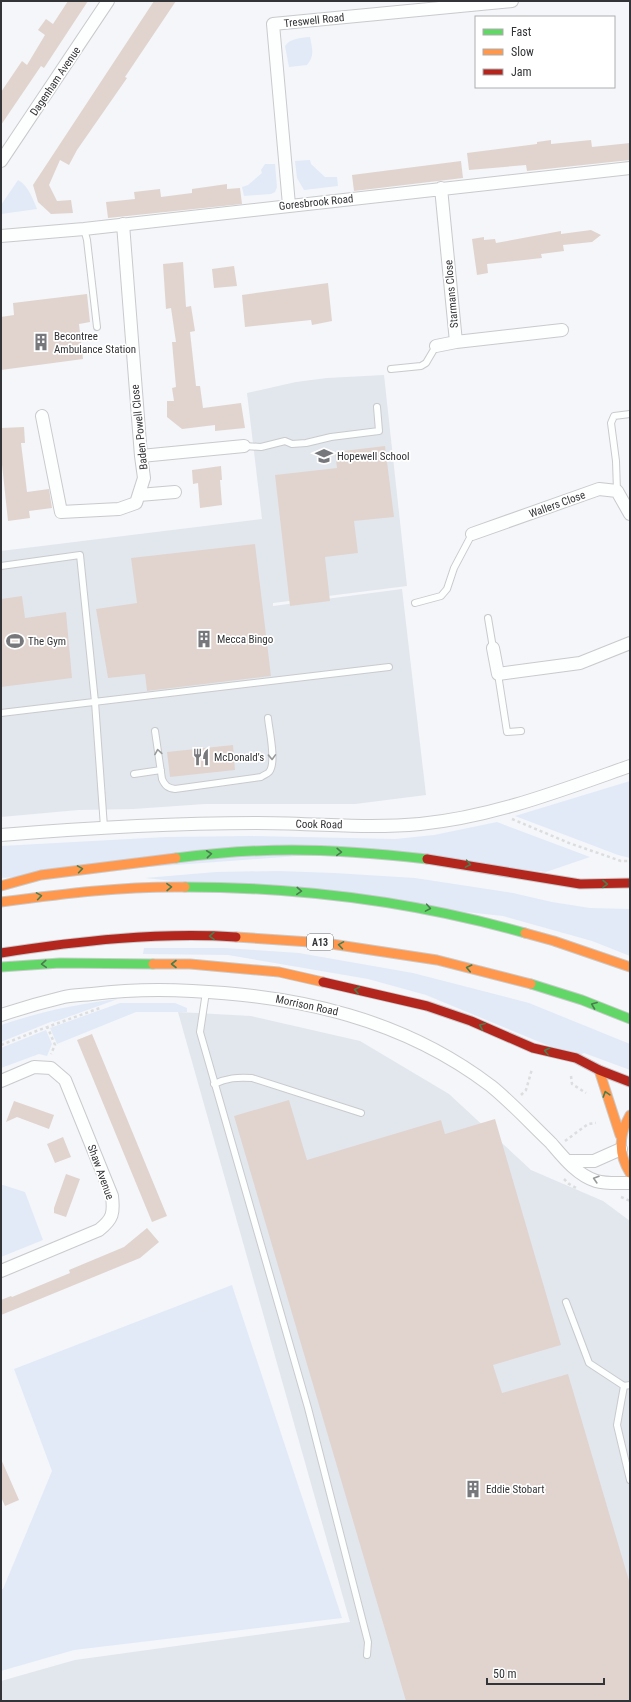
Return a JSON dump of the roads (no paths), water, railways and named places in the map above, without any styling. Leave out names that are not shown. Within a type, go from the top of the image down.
[{"type":"main road","points":[[1,886],[41,875],[87,868],[227,852],[292,850],[355,852],[442,860],[580,884],[630,883]]},
{"type":"main road","points":[[1,902],[53,894],[135,887],[215,886],[320,892],[381,900],[448,912],[518,930],[591,952],[630,967]]},
{"type":"main road","name":"A13","points":[[1,953],[57,944],[137,937],[218,936],[325,943],[437,960],[511,978],[582,1000],[630,1019]]},
{"type":"main road","points":[[1,967],[60,963],[190,964],[279,972],[427,1006],[471,1021],[534,1048],[576,1058],[599,1070],[630,1082]]},
{"type":"main road","points":[[599,1070],[620,1135],[624,1163],[630,1173]]},
{"type":"main road","points":[[620,1135],[630,1115]]},
{"type":"street","name":"Dagenham Avenue","points":[[1,162],[108,1]]},
{"type":"street","name":"Treswell Road","points":[[289,206],[273,24],[512,1]]},
{"type":"street","name":"Goresbrook Road","points":[[1,236],[84,229],[630,168]]},
{"type":"street","name":"Starmans Close","points":[[441,188],[456,342],[562,330]]},
{"type":"street","name":"Baden Powell Close","points":[[123,224],[144,478],[139,496]]},
{"type":"street","points":[[436,346],[456,342]]},
{"type":"street","points":[[42,416],[61,512],[119,509],[136,503],[139,496],[175,492]]},
{"type":"street","points":[[141,456],[244,446]]},
{"type":"street","name":"Wallers Close","points":[[472,534],[599,489],[617,491]]},
{"type":"street","points":[[617,491],[630,514]]},
{"type":"street","points":[[492,648],[498,674],[580,663],[630,643]]},
{"type":"street","name":"Cook Road","points":[[1,835],[104,827],[214,823],[373,826],[421,824],[504,808],[630,766]]},
{"type":"street","name":"Morrison Road","points":[[1,1016],[72,996],[158,989],[270,998],[306,1004],[339,1012],[393,1029],[448,1058],[491,1086],[583,1175],[596,1181],[630,1184]]},
{"type":"street","name":"Shaw Avenue","points":[[1,1081],[34,1067],[51,1068],[65,1080],[112,1196],[114,1211],[108,1223],[98,1230],[1,1271]]},
{"type":"street","points":[[567,1161],[594,1161],[621,1149]]},
{"type":"lane","points":[[84,229],[88,240],[98,327]]},
{"type":"lane","points":[[391,369],[421,366],[426,363],[436,346]]},
{"type":"lane","points":[[244,446],[261,447],[285,441],[292,444],[331,436],[379,431],[377,407]]},
{"type":"lane","points":[[617,491],[616,461],[611,423],[614,416],[630,414]]},
{"type":"lane","points":[[415,602],[441,596],[448,589],[462,551],[472,534]]},
{"type":"lane","points":[[1,566],[80,555],[95,702],[104,827]]},
{"type":"lane","points":[[488,618],[492,648]]},
{"type":"lane","points":[[1,713],[389,667]]},
{"type":"lane","points":[[498,674],[507,732],[521,731]]},
{"type":"lane","points":[[155,731],[164,784],[175,789],[261,776],[269,773],[272,768],[273,757],[268,718]]},
{"type":"lane","points":[[134,774],[161,770]]},
{"type":"lane","points":[[206,992],[200,1032],[308,1408],[368,1642],[367,1655]]},
{"type":"lane","points":[[214,1084],[226,1078],[252,1078],[361,1113]]},
{"type":"lane","points":[[566,1302],[589,1363],[627,1385],[617,1425],[630,1480]]},
{"type":"place","name":"Becontree Ambulance Station","points":[[41,342]]},
{"type":"place","name":"Hopewell School","points":[[324,456]]},
{"type":"place","name":"Mecca Bingo","points":[[204,639]]},
{"type":"place","name":"The Gym","points":[[15,641]]},
{"type":"place","name":"McDonald's","points":[[201,757]]},
{"type":"place","name":"Eddie Stobart","points":[[473,1489]]}]
